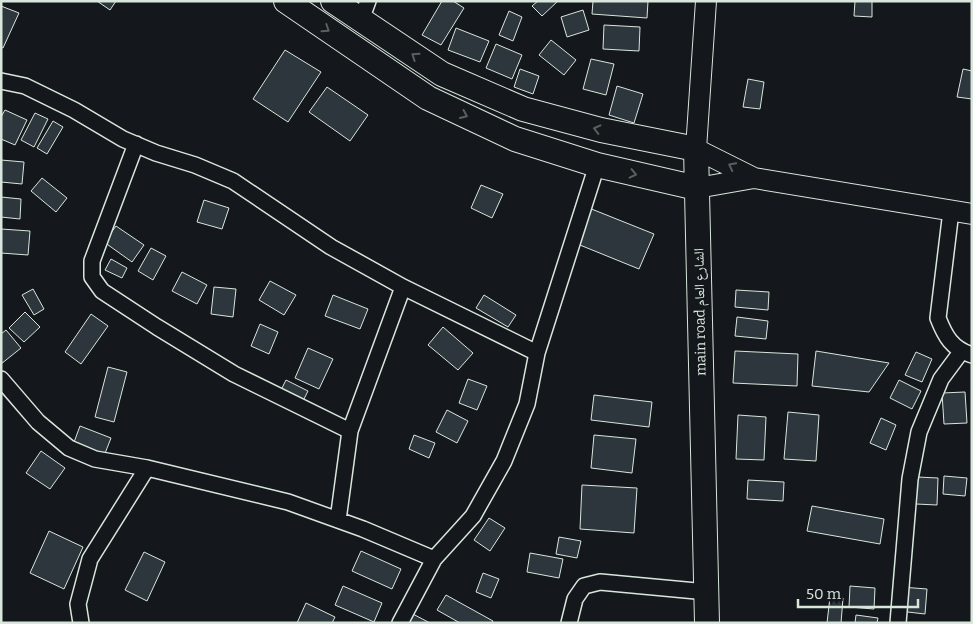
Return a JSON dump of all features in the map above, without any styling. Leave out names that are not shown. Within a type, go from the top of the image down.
[{"type":"highway","points":[[286,1],[428,98],[515,139],[597,165],[697,188]]},
{"type":"highway","points":[[333,1],[364,11],[442,74],[523,109],[601,130],[696,148]]},
{"type":"highway","points":[[428,98],[442,74]]},
{"type":"highway","name":"main road الشارع العام","points":[[696,148],[707,623]]},
{"type":"main road","name":"main road الشارع العام","points":[[696,148],[706,1]]},
{"type":"main road","points":[[696,148],[754,178],[972,214]]},
{"type":"main road","points":[[697,188],[754,178]]},
{"type":"street","points":[[1,81],[33,90],[74,110],[124,139],[156,153],[195,164],[234,181],[332,248],[403,288],[537,353]]},
{"type":"street","points":[[136,144],[92,261],[92,277],[102,291],[234,374],[350,431]]},
{"type":"street","points":[[400,623],[434,559],[473,516],[504,461],[527,404],[537,353],[597,165]]},
{"type":"street","points":[[898,623],[910,479],[919,432],[941,378],[967,353],[950,343],[938,318],[951,211]]},
{"type":"street","points":[[338,520],[350,431],[403,288]]},
{"type":"street","points":[[1,379],[38,422],[69,448],[94,459],[147,468],[288,502],[434,559]]},
{"type":"street","points":[[81,623],[78,604],[90,559],[147,468]]},
{"type":"street","points":[[569,623],[575,599],[584,586],[600,582],[707,592]]},
{"type":"building","points":[[97,1],[116,1],[110,10]]},
{"type":"building","points":[[442,1],[453,1],[464,8],[441,45],[422,35]]},
{"type":"building","points":[[538,1],[558,1],[542,16],[532,6]]},
{"type":"building","points":[[593,1],[648,1],[647,18],[592,14]]},
{"type":"building","points":[[855,1],[872,1],[872,17],[854,16]]},
{"type":"building","points":[[1,6],[19,13],[3,48],[1,47]]},
{"type":"building","points":[[583,10],[589,30],[567,37],[561,17]]},
{"type":"building","points":[[509,11],[522,17],[513,41],[499,35]]},
{"type":"building","points":[[604,25],[640,27],[639,51],[603,49]]},
{"type":"building","points":[[456,28],[489,41],[480,62],[448,50]]},
{"type":"building","points":[[551,40],[576,60],[564,75],[539,55]]},
{"type":"building","points":[[496,44],[522,55],[512,79],[486,68]]},
{"type":"building","points":[[285,50],[321,72],[288,122],[253,99]]},
{"type":"building","points":[[591,59],[614,64],[606,95],[583,89]]},
{"type":"building","points":[[520,69],[539,76],[533,94],[514,87]]},
{"type":"building","points":[[963,69],[972,71],[972,99],[957,97]]},
{"type":"building","points":[[748,79],[764,82],[760,109],[743,107]]},
{"type":"building","points":[[617,86],[643,94],[634,123],[609,115]]},
{"type":"building","points":[[327,87],[368,115],[350,141],[309,112]]},
{"type":"building","points":[[5,110],[27,120],[15,145],[1,139],[1,117]]},
{"type":"building","points":[[35,113],[48,119],[34,147],[21,140]]},
{"type":"building","points":[[53,121],[63,127],[47,154],[37,148]]},
{"type":"building","points":[[1,160],[24,162],[22,184],[1,182]]},
{"type":"building","points":[[42,178],[67,198],[56,212],[31,191]]},
{"type":"building","points":[[481,185],[503,194],[492,218],[471,208]]},
{"type":"building","points":[[1,197],[21,199],[20,219],[1,217]]},
{"type":"building","points":[[204,200],[229,208],[222,229],[197,222]]},
{"type":"building","points":[[589,208],[654,234],[639,269],[575,243]]},
{"type":"building","points":[[116,226],[144,245],[132,262],[104,242]]},
{"type":"building","points":[[1,229],[30,231],[28,255],[1,253]]},
{"type":"building","points":[[151,248],[166,256],[153,280],[138,271]]},
{"type":"building","points":[[111,259],[127,268],[122,278],[105,270]]},
{"type":"building","points":[[182,272],[207,285],[197,304],[172,291]]},
{"type":"building","points":[[270,281],[296,295],[284,315],[259,300]]},
{"type":"building","points":[[214,287],[236,289],[233,317],[211,314]]},
{"type":"building","points":[[33,289],[44,309],[34,315],[22,295]]},
{"type":"building","points":[[736,290],[769,292],[768,310],[735,307]]},
{"type":"building","points":[[333,295],[368,309],[360,329],[325,316]]},
{"type":"building","points":[[484,295],[516,315],[508,327],[476,308]]},
{"type":"building","points":[[25,312],[40,327],[24,342],[9,328]]},
{"type":"building","points":[[91,314],[108,326],[81,364],[65,352]]},
{"type":"building","points":[[737,317],[768,321],[766,339],[735,336]]},
{"type":"building","points":[[260,324],[278,332],[269,354],[251,346]]},
{"type":"building","points":[[443,327],[473,353],[458,370],[428,345]]},
{"type":"building","points":[[6,330],[21,348],[1,364],[1,334]]},
{"type":"building","points":[[308,348],[333,359],[319,389],[295,378]]},
{"type":"building","points":[[735,351],[798,354],[797,386],[733,383]]},
{"type":"building","points":[[816,351],[889,363],[869,392],[812,386]]},
{"type":"building","points":[[916,352],[932,359],[922,382],[905,375]]},
{"type":"building","points":[[108,367],[127,372],[114,422],[95,417]]},
{"type":"building","points":[[468,379],[487,386],[477,410],[459,403]]},
{"type":"building","points":[[286,380],[308,391],[302,403],[280,392]]},
{"type":"building","points":[[899,380],[921,391],[912,409],[890,398]]},
{"type":"building","points":[[965,392],[967,423],[944,424],[942,393]]},
{"type":"building","points":[[594,395],[652,402],[649,427],[591,420]]},
{"type":"building","points":[[447,410],[468,421],[457,443],[436,432]]},
{"type":"building","points":[[788,412],[819,415],[816,461],[784,459]]},
{"type":"building","points":[[738,415],[766,417],[764,460],[736,459]]},
{"type":"building","points":[[881,418],[896,425],[886,450],[870,443]]},
{"type":"building","points":[[80,426],[111,438],[104,456],[73,445]]},
{"type":"building","points":[[414,435],[435,443],[429,458],[409,449]]},
{"type":"building","points":[[594,435],[636,439],[632,473],[591,468]]},
{"type":"building","points":[[41,451],[65,468],[50,489],[26,473]]},
{"type":"building","points":[[944,476],[967,478],[965,496],[943,494]]},
{"type":"building","points":[[917,477],[938,478],[937,505],[916,504]]},
{"type":"building","points":[[748,480],[784,482],[783,501],[747,499]]},
{"type":"building","points":[[582,485],[637,488],[634,533],[580,529]]},
{"type":"building","points":[[812,506],[884,519],[880,544],[807,531]]},
{"type":"building","points":[[489,518],[505,528],[490,551],[474,540]]},
{"type":"building","points":[[49,531],[83,547],[64,589],[30,573]]},
{"type":"building","points":[[559,537],[581,541],[577,558],[556,554]]},
{"type":"building","points":[[361,551],[401,569],[392,589],[352,571]]},
{"type":"building","points":[[144,552],[165,562],[147,601],[125,590]]},
{"type":"building","points":[[530,553],[563,559],[559,578],[527,572]]},
{"type":"building","points":[[483,573],[499,579],[491,598],[476,592]]},
{"type":"building","points":[[343,586],[382,603],[374,622],[335,605]]},
{"type":"building","points":[[850,586],[875,588],[874,609],[849,607]]},
{"type":"building","points":[[901,587],[927,589],[925,614],[899,611]]},
{"type":"building","points":[[446,595],[493,621],[492,623],[460,623],[437,610]]},
{"type":"building","points":[[830,597],[843,598],[841,623],[827,623]]},
{"type":"building","points":[[306,603],[335,617],[332,623],[297,623]]},
{"type":"building","points":[[409,612],[430,623],[404,623]]},
{"type":"building","points":[[856,615],[878,618],[877,623],[855,623]]}]
